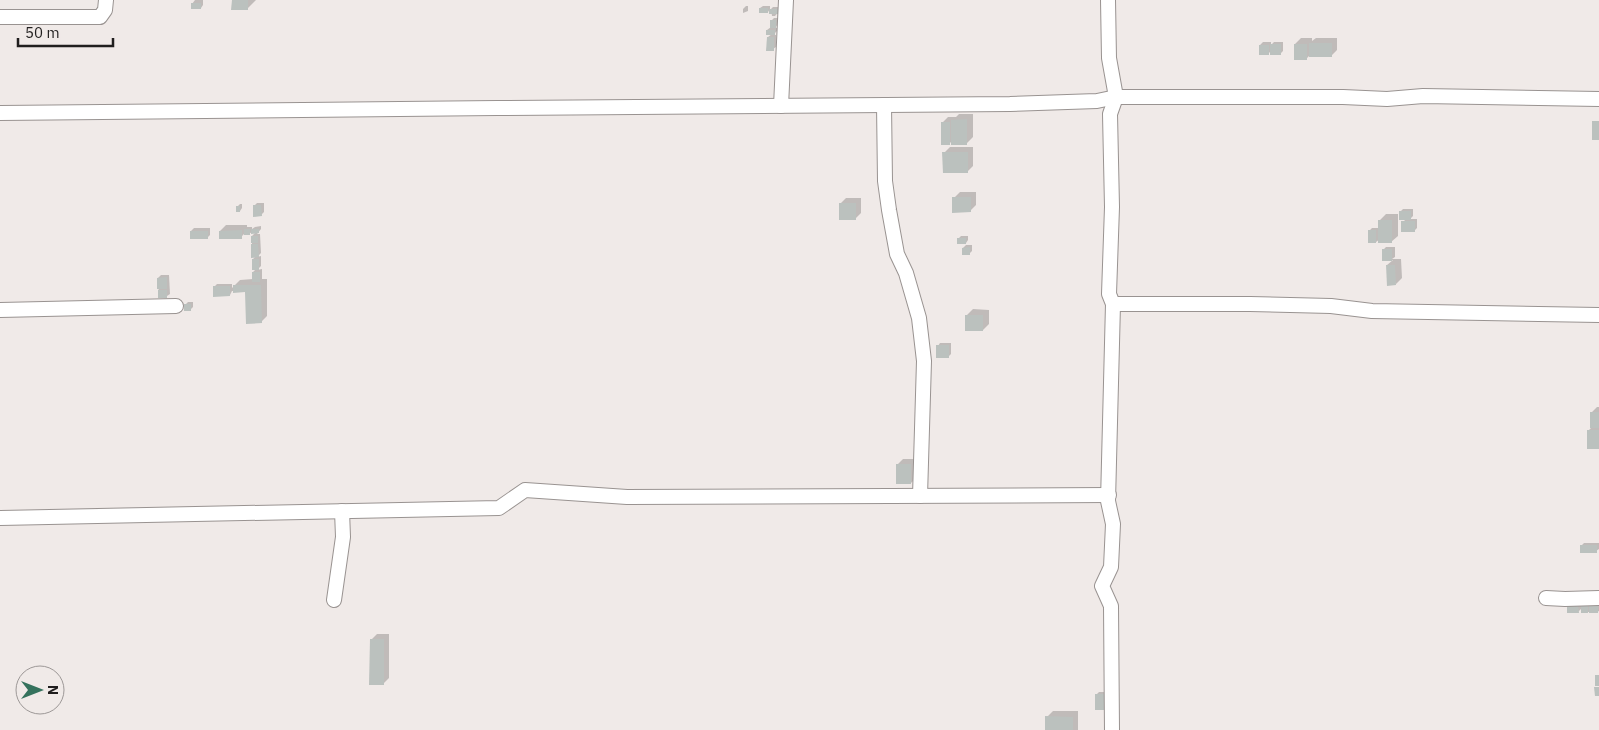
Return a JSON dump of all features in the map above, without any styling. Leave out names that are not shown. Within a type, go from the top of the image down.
[{"type":"street","points":[[0,17],[100,16],[105,10],[106,0]]},
{"type":"street","points":[[781,106],[786,0]]},
{"type":"street","points":[[1108,0],[1109,58],[1116,97],[1110,114],[1112,207],[1109,294],[1113,304],[1108,501],[1113,524],[1111,567],[1102,586],[1111,606],[1112,730]]},
{"type":"street","points":[[0,113],[1010,104],[1097,101],[1116,97],[1343,96],[1387,99],[1423,96],[1599,99]]},
{"type":"street","points":[[884,105],[885,181],[889,210],[897,254],[906,273],[919,318],[924,361],[920,496]]},
{"type":"street","points":[[1113,304],[1259,304],[1331,306],[1372,311],[1599,315]]},
{"type":"street","points":[[0,310],[176,306]]},
{"type":"street","points":[[0,518],[499,508],[525,490],[627,497],[1109,495]]},
{"type":"street","points":[[334,600],[343,537],[342,511]]},
{"type":"street","points":[[1546,598],[1599,598]]},
{"type":"building","points":[[232,0],[248,0],[248,10],[231,10]]},
{"type":"building","points":[[191,3],[201,3],[201,9],[191,9]]},
{"type":"building","points":[[759,8],[768,8],[768,13],[759,13]]},
{"type":"building","points":[[769,9],[778,9],[778,14],[769,14]]},
{"type":"building","points":[[770,20],[776,20],[776,28],[770,28]]},
{"type":"building","points":[[766,30],[775,30],[775,35],[766,35]]},
{"type":"building","points":[[767,37],[774,37],[774,51],[766,51]]},
{"type":"building","points":[[1309,43],[1332,43],[1332,57],[1309,57]]},
{"type":"building","points":[[1270,44],[1281,44],[1281,55],[1270,55]]},
{"type":"building","points":[[1294,44],[1307,44],[1307,60],[1294,60]]},
{"type":"building","points":[[1259,45],[1269,45],[1269,55],[1259,55]]},
{"type":"building","points":[[967,119],[967,145],[951,145],[951,120]]},
{"type":"building","points":[[1592,121],[1599,121],[1599,140],[1592,140]]},
{"type":"building","points":[[941,122],[950,122],[950,145],[941,145]]},
{"type":"building","points":[[942,152],[968,152],[968,173],[943,173]]},
{"type":"building","points":[[952,197],[971,197],[971,212],[952,213]]},
{"type":"building","points":[[839,203],[856,203],[856,220],[839,220]]},
{"type":"building","points":[[253,205],[261,205],[262,216],[253,217]]},
{"type":"building","points":[[236,206],[240,206],[240,212],[236,212]]},
{"type":"building","points":[[1399,211],[1411,211],[1411,220],[1399,220]]},
{"type":"building","points":[[1378,220],[1392,220],[1392,243],[1378,243]]},
{"type":"building","points":[[1401,221],[1415,221],[1415,232],[1401,232]]},
{"type":"building","points":[[244,229],[250,229],[250,235],[244,235]]},
{"type":"building","points":[[251,229],[259,229],[259,233],[251,234]]},
{"type":"building","points":[[242,230],[242,239],[219,239],[219,231]]},
{"type":"building","points":[[1368,230],[1376,230],[1376,243],[1368,243]]},
{"type":"building","points":[[190,231],[208,231],[208,239],[190,239]]},
{"type":"building","points":[[251,236],[258,236],[258,243],[251,243]]},
{"type":"building","points":[[957,238],[966,238],[966,244],[957,244]]},
{"type":"building","points":[[251,244],[258,244],[259,257],[251,258]]},
{"type":"building","points":[[970,247],[970,255],[962,255],[962,248]]},
{"type":"building","points":[[1382,249],[1392,249],[1392,261],[1382,261]]},
{"type":"building","points":[[252,259],[259,259],[259,270],[252,270]]},
{"type":"building","points":[[1386,265],[1395,265],[1396,285],[1387,286]]},
{"type":"building","points":[[252,272],[260,272],[260,282],[252,282]]},
{"type":"building","points":[[167,277],[167,289],[157,289],[157,278]]},
{"type":"building","points":[[233,285],[261,285],[262,323],[246,324],[245,292],[233,293]]},
{"type":"building","points":[[213,286],[230,286],[230,296],[213,297]]},
{"type":"building","points":[[158,290],[167,290],[167,298],[158,298]]},
{"type":"building","points":[[184,304],[191,304],[191,311],[184,311]]},
{"type":"building","points":[[965,315],[983,315],[983,331],[965,331]]},
{"type":"building","points":[[936,345],[949,345],[949,358],[936,358]]},
{"type":"building","points":[[1590,412],[1599,412],[1599,428],[1590,428]]},
{"type":"building","points":[[1587,430],[1599,430],[1599,449],[1587,449]]},
{"type":"building","points":[[896,464],[911,464],[911,484],[896,484]]},
{"type":"building","points":[[1580,545],[1597,545],[1597,553],[1580,553]]},
{"type":"building","points":[[1581,605],[1588,605],[1588,613],[1581,613]]},
{"type":"building","points":[[1589,605],[1598,605],[1598,613],[1589,613]]},
{"type":"building","points":[[1567,606],[1578,606],[1579,613],[1567,613]]},
{"type":"building","points":[[370,639],[384,639],[384,685],[369,685]]},
{"type":"building","points":[[1595,675],[1599,675],[1599,686],[1595,686]]},
{"type":"building","points":[[1594,687],[1599,687],[1599,696],[1595,696]]},
{"type":"building","points":[[1095,694],[1106,694],[1106,710],[1095,710]]},
{"type":"building","points":[[1045,716],[1073,717],[1073,730],[1045,730]]}]
